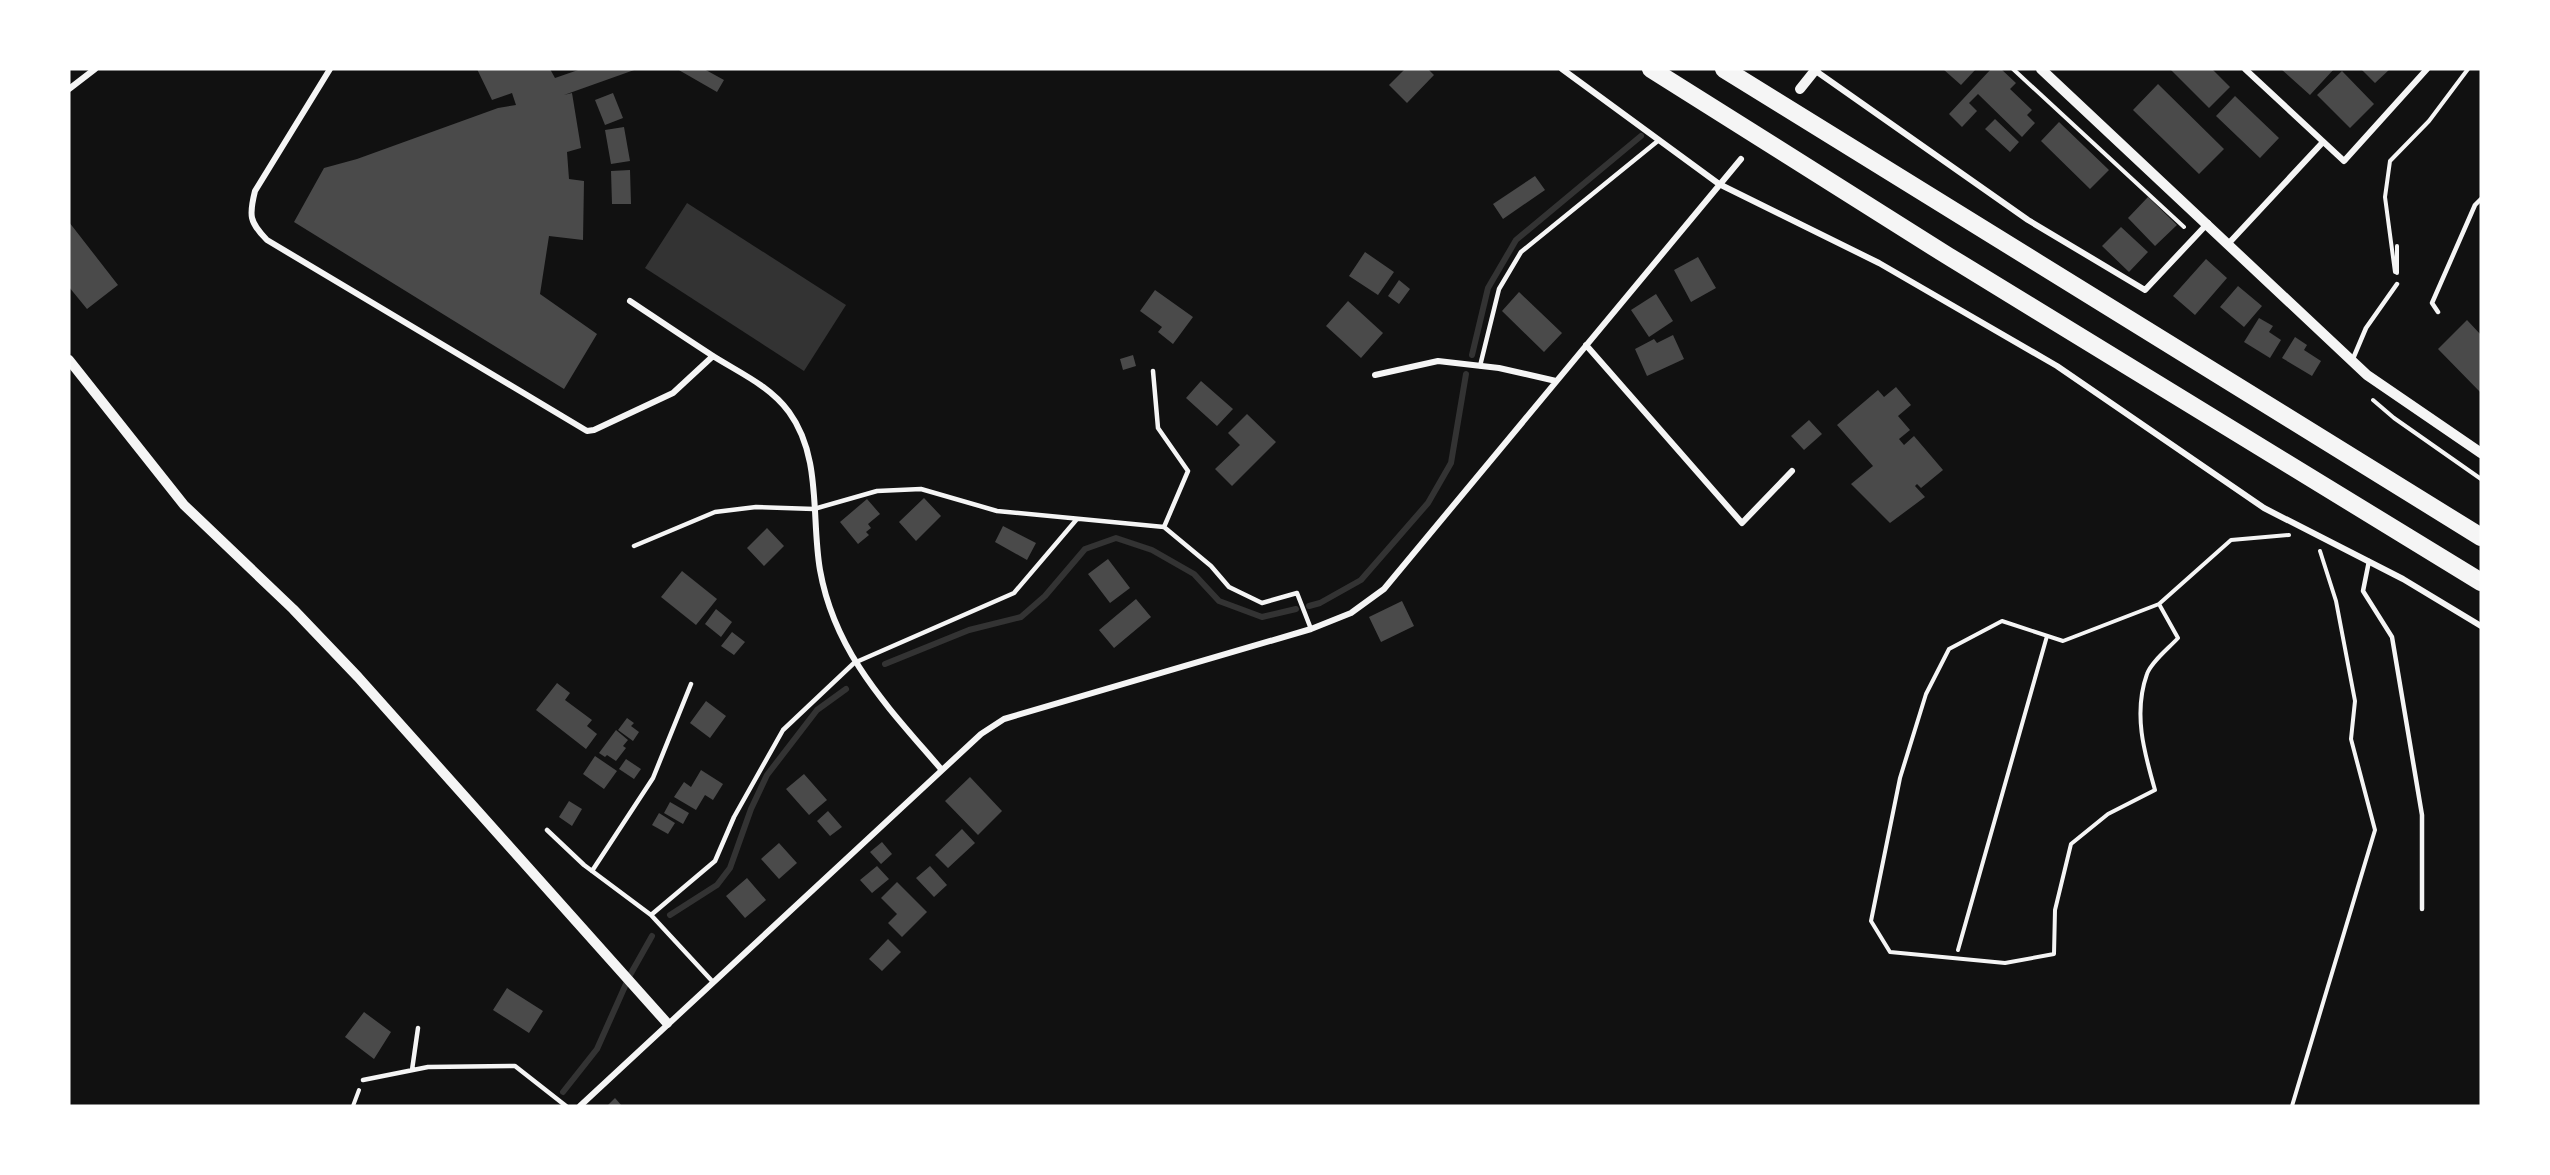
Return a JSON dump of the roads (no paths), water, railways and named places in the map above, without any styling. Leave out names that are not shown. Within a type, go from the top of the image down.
[{"type":"highway","points":[[1651,69],[1948,256],[2481,582]]},
{"type":"highway","points":[[1724,69],[2481,537]]},
{"type":"street","points":[[69,89],[95,69]]},
{"type":"street","points":[[330,69],[255,191],[250,210],[254,227],[267,240],[587,431],[594,430],[673,393],[713,356]]},
{"type":"street","points":[[1562,69],[1719,184],[1879,263],[2057,366],[2264,508],[2403,579],[2481,626]]},
{"type":"street","points":[[1800,88],[1815,69],[2028,220],[2145,290],[2208,223]]},
{"type":"street","points":[[2041,69],[2208,223],[2367,375],[2481,453]]},
{"type":"street","points":[[2245,69],[2344,161],[2427,69]]},
{"type":"street","points":[[2229,243],[2323,142]]},
{"type":"street","points":[[580,1106],[941,769],[981,734],[1004,719],[1311,629],[1351,613],[1384,589],[1741,159]]},
{"type":"street","points":[[630,301],[765,388],[788,411],[802,434],[810,462],[821,572],[836,625],[854,663],[941,769]]},
{"type":"street","points":[[1586,345],[1742,523],[1792,471]]},
{"type":"street","points":[[69,360],[184,505],[293,609],[358,677],[668,1023]]},
{"type":"street","points":[[1375,375],[1438,361],[1480,366],[1556,381]]},
{"type":"lane","points":[[1480,366],[1499,289],[1521,252],[1659,140]]},
{"type":"lane","points":[[2439,312],[2432,303],[2475,205],[2481,199]]},
{"type":"lane","points":[[2352,361],[2366,328],[2397,284]]},
{"type":"lane","points":[[1153,371],[1158,428],[1188,471],[1164,527]]},
{"type":"lane","points":[[634,546],[715,512],[756,507],[814,509],[877,491],[921,489],[997,510],[1164,527],[1211,566],[1229,587],[1262,603],[1297,593],[1311,629]]},
{"type":"lane","points":[[651,915],[715,861],[734,817],[783,730],[854,663],[1014,593],[1077,519]]},
{"type":"lane","points":[[2369,561],[2363,591],[2392,637],[2422,815],[2422,909]]},
{"type":"lane","points":[[592,871],[653,778],[691,684]]},
{"type":"lane","points":[[547,830],[592,871],[651,915],[713,982]]},
{"type":"lane","points":[[412,1070],[418,1028]]},
{"type":"lane","points":[[363,1080],[428,1067],[515,1066],[566,1106]]},
{"type":"waterway","points":[[1472,355],[1488,288],[1516,240],[1641,136]]},
{"type":"waterway","points":[[1309,606],[1320,603],[1361,580],[1428,503],[1451,463],[1466,374]]},
{"type":"waterway","points":[[885,664],[969,630],[1021,617],[1045,596],[1085,549],[1116,538],[1152,550],[1194,574],[1219,601],[1262,617],[1296,609]]},
{"type":"waterway","points":[[670,915],[717,885],[730,868],[751,809],[767,775],[817,710],[846,689]]},
{"type":"waterway","points":[[563,1092],[597,1049],[630,975],[652,936]]}]
